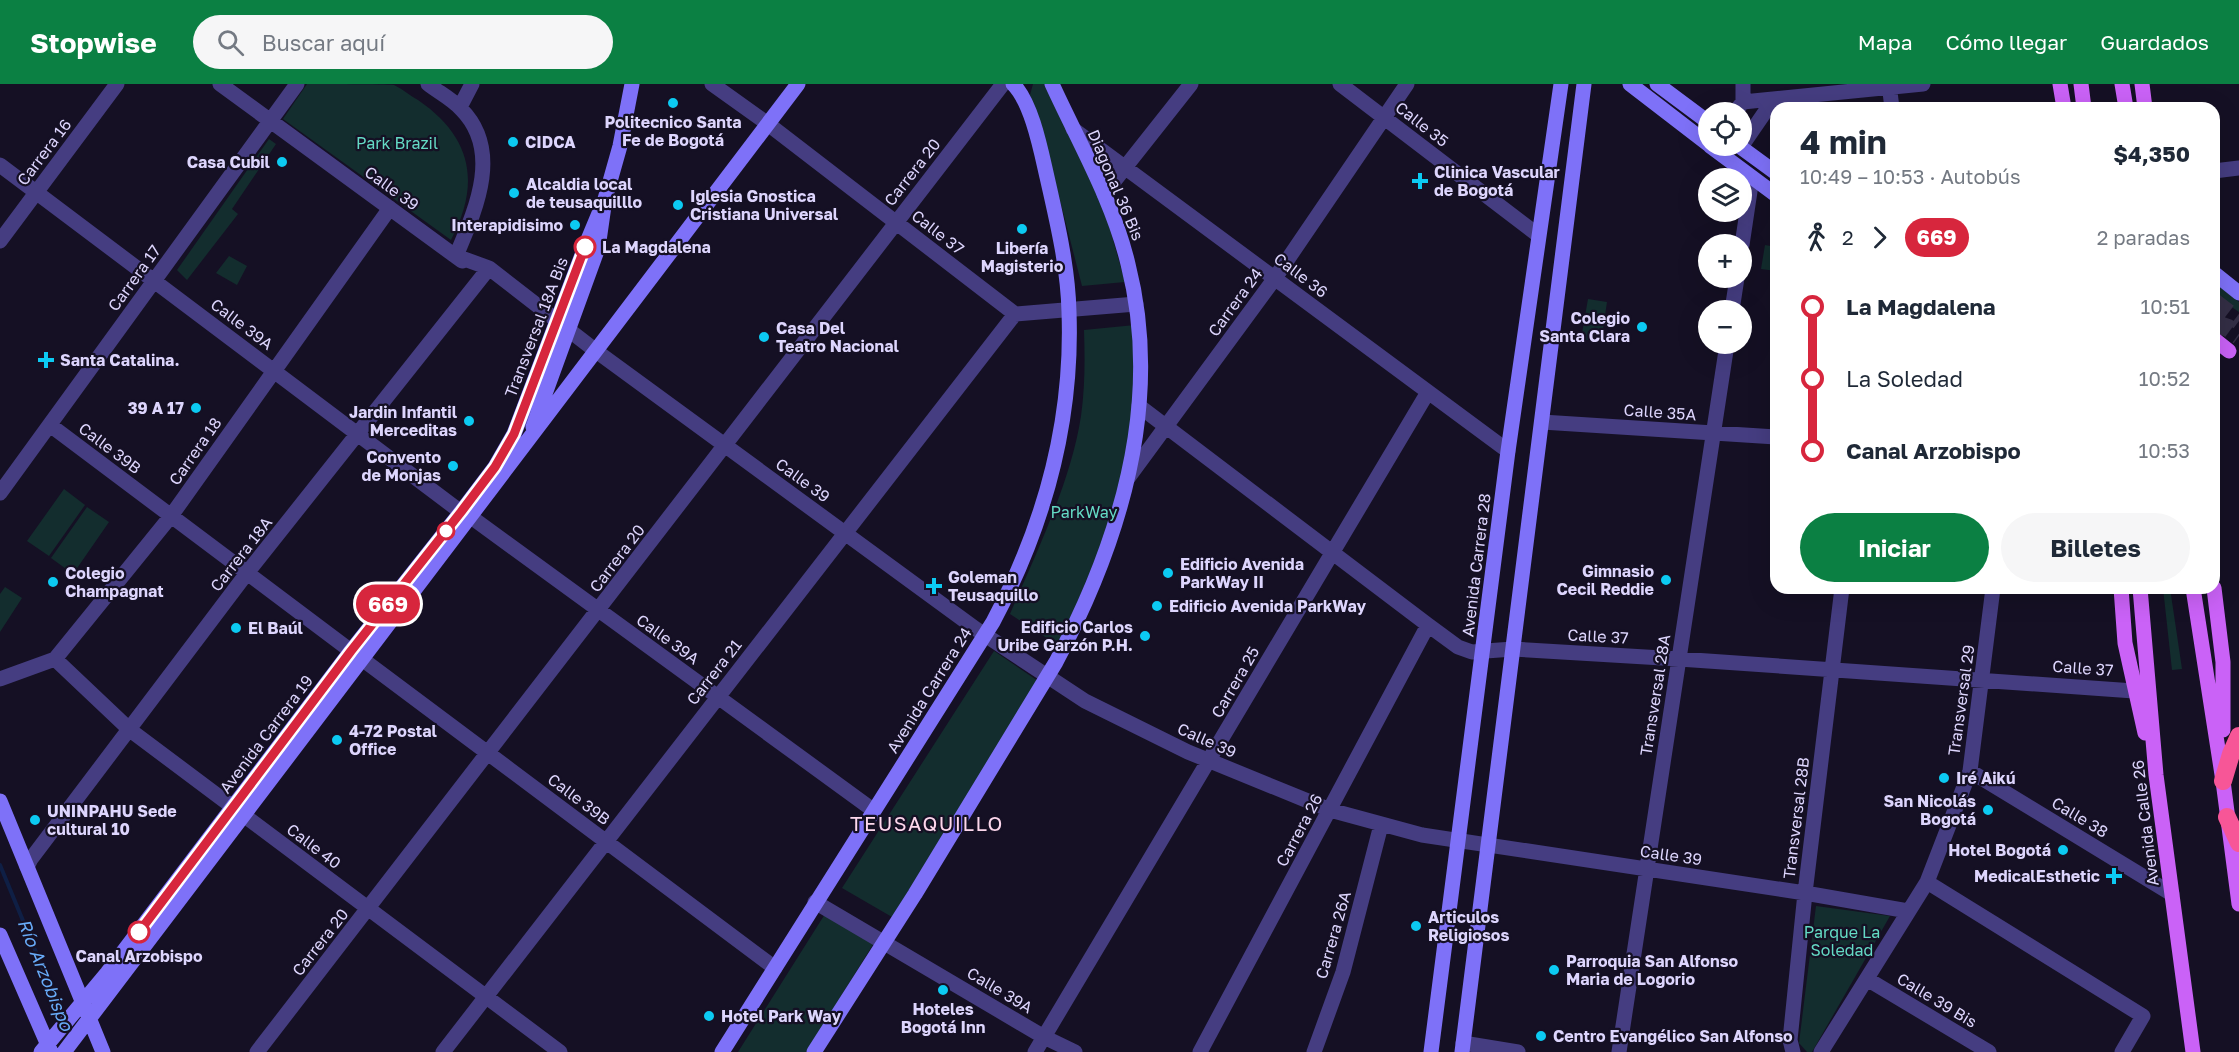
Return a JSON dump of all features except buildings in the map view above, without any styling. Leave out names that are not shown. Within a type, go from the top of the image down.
[{"type":"highway","points":[[2223,781],[2239,736]]},
{"type":"highway","points":[[2227,817],[2239,843]]},
{"type":"main road","name":"Avenida Carrera 19","points":[[64,1052],[238,811],[466,514],[525,447],[798,84]]},
{"type":"main road","points":[[1013,84],[1022,95],[1044,166],[1064,264],[1069,309]]},
{"type":"main road","name":"Diagonal 36 Bis","points":[[1052,84],[1104,194],[1128,262],[1136,304]]},
{"type":"main road","name":"Avenida Carrera 28","points":[[1431,1052],[1508,451],[1561,84]]},
{"type":"main road","points":[[1462,1047],[1584,84]]},
{"type":"main road","points":[[1630,84],[1698,137]]},
{"type":"main road","points":[[1657,84],[1698,115]]},
{"type":"main road","points":[[2060,84],[2063,102]]},
{"type":"main road","points":[[2081,84],[2083,102]]},
{"type":"main road","points":[[2122,84],[2125,102]]},
{"type":"main road","points":[[2142,84],[2144,102]]},
{"type":"main road","name":"Transversal 18A Bis","points":[[525,447],[561,329],[605,200],[633,87]]},
{"type":"main road","points":[[1752,155],[1770,168]]},
{"type":"main road","points":[[1723,156],[1739,168]]},
{"type":"main road","points":[[1752,178],[1770,191]]},
{"type":"main road","points":[[2220,278],[2239,293]]},
{"type":"main road","points":[[814,1052],[884,943],[1047,676],[1069,637],[1103,559],[1119,514],[1128,478],[1140,406],[1141,343],[1136,304]]},
{"type":"main road","name":"Avenida Carrera 24","points":[[722,1052],[985,635],[1014,581],[1036,527],[1050,482],[1064,417],[1069,309]]},
{"type":"main road","name":"Transversal 18A Bis","points":[[514,434],[561,329]]},
{"type":"main road","points":[[2220,344],[2234,354]]},
{"type":"main road","name":"Avenida Carrera 19","points":[[466,514],[514,434]]},
{"type":"main road","points":[[2121,594],[2125,643],[2134,691],[2156,775]]},
{"type":"main road","name":"Avenida Calle 26","points":[[2141,594],[2156,775],[2193,1052]]},
{"type":"main road","points":[[2194,594],[2223,781],[2239,904]]},
{"type":"main road","points":[[2215,594],[2223,662],[2223,781]]},
{"type":"main road","points":[[0,801],[79,1007],[103,1052]]},
{"type":"main road","name":"Avenida Carrera 19","points":[[48,1047],[238,811]]},
{"type":"main road","points":[[0,935],[48,1047]]},
{"type":"street","name":"Carrera 16","points":[[0,241],[117,84]]},
{"type":"street","name":"Calle 39","points":[[220,84],[456,256],[486,273],[561,329],[596,351],[985,635],[1085,701],[1142,730],[1209,761],[1330,810],[1381,825],[1458,842],[1805,893],[1908,911]]},
{"type":"street","name":"Carrera 17","points":[[0,493],[297,84]]},
{"type":"street","points":[[428,84],[460,107],[474,127],[479,143],[483,178],[480,195],[456,256]]},
{"type":"street","points":[[460,107],[472,84]]},
{"type":"street","name":"Calle 37","points":[[712,84],[768,124],[1015,314]]},
{"type":"street","name":"Carrera 20","points":[[257,1052],[487,753],[599,612],[1003,84]]},
{"type":"street","points":[[1104,194],[1191,84]]},
{"type":"street","name":"Calle 35","points":[[1340,84],[1538,235]]},
{"type":"street","name":"Carrera 24","points":[[1128,478],[1275,278],[1407,84]]},
{"type":"street","points":[[1740,102],[1743,84]]},
{"type":"street","points":[[1752,104],[1774,99],[1923,84]]},
{"type":"street","points":[[1890,86],[1891,102]]},
{"type":"street","points":[[1752,129],[1770,105]]},
{"type":"street","name":"Calle 36","points":[[1073,129],[1508,451]]},
{"type":"street","name":"Calle 39A","points":[[0,165],[466,514],[873,810]]},
{"type":"street","points":[[2220,170],[2239,168]]},
{"type":"street","name":"Carrera 18","points":[[55,659],[171,516],[390,208]]},
{"type":"street","name":"Carrera 18A","points":[[27,867],[247,573],[486,273]]},
{"type":"street","points":[[1015,314],[1136,304]]},
{"type":"street","name":"Carrera 21","points":[[443,1052],[1015,314]]},
{"type":"street","name":"Transversal 28A","points":[[1618,1052],[1725,354]]},
{"type":"street","name":"Carrera 25","points":[[1035,1052],[1428,392]]},
{"type":"street","name":"Calle 37","points":[[1140,406],[1428,626],[1465,650],[1483,652],[1513,650],[1679,659],[2134,691]]},
{"type":"street","name":"Calle 35A","points":[[1542,422],[1770,438]]},
{"type":"street","name":"Calle 39B","points":[[50,425],[775,968]]},
{"type":"street","name":"Transversal 28B","points":[[1793,1052],[1790,1040],[1805,893],[1841,594]]},
{"type":"street","name":"Transversal 29","points":[[1821,1052],[1927,882],[1970,771],[1992,594]]},
{"type":"street","name":"Carrera 26","points":[[1200,1052],[1428,626]]},
{"type":"street","points":[[0,679],[55,659]]},
{"type":"street","name":"Calle 40","points":[[55,659],[130,730],[560,1052]]},
{"type":"street","name":"Calle 38","points":[[1970,771],[2172,894]]},
{"type":"street","name":"Carrera 26A","points":[[1314,1052],[1343,972],[1381,825]]},
{"type":"street","points":[[1927,882],[2143,1016],[2122,1052]]},
{"type":"street","name":"Calle 39A","points":[[815,902],[1044,1037],[1075,1052]]},
{"type":"street","name":"Calle 39 Bis","points":[[1867,979],[1989,1052]]},
{"type":"street","points":[[1462,1047],[1518,1052]]},
{"type":"green space","name":"Park Brazil","points":[[307,84],[394,85],[436,114],[450,129],[466,162],[468,180],[466,199],[451,240],[283,119]]},
{"type":"green space","points":[[1033,84],[1047,84],[1102,201],[1125,282],[1082,286],[1030,95]]},
{"type":"green space","points":[[269,139],[276,144],[232,209],[238,214],[187,280],[177,270]]},
{"type":"green space","points":[[1765,245],[1770,246],[1770,270],[1761,269]]},
{"type":"green space","points":[[229,256],[247,266],[237,285],[216,273]]},
{"type":"green space","points":[[2220,286],[2239,302],[2239,312],[2220,299]]},
{"type":"green space","points":[[1588,299],[1607,302],[1601,342],[1581,339]]},
{"type":"green space","name":"ParkWay","points":[[1135,325],[1134,406],[1119,502],[1059,646],[1010,614],[1052,517],[1076,441],[1083,395],[1084,330]]},
{"type":"green space","points":[[64,489],[85,505],[49,556],[27,541]]},
{"type":"green space","points":[[87,507],[109,522],[73,574],[51,558]]},
{"type":"green space","points":[[5,587],[22,598],[0,632],[0,594]]},
{"type":"green space","points":[[2164,594],[2171,594],[2182,669],[2172,670]]},
{"type":"green space","points":[[994,651],[1038,681],[892,917],[842,888]]},
{"type":"green space","name":"Parque La Soledad","points":[[1816,906],[1890,916],[1812,1052],[1807,1052],[1799,1043]]},
{"type":"green space","points":[[825,914],[874,943],[806,1052],[738,1052]]},
{"type":"waterway","name":"Río Arzobispo","points":[[0,865],[64,1020]]},
{"type":"tunnel","points":[[2220,307],[2239,321]]},
{"type":"tunnel","points":[[2220,325],[2239,336]]},
{"type":"bus line","name":"669","points":[[139,932],[351,651],[461,512],[510,444],[585,247]]},
{"type":"place","name":"Politecnico Santa Fe de Bogotá","points":[[673,103]]},
{"type":"place","name":"CIDCA","points":[[513,142]]},
{"type":"place","name":"Casa Cubil","points":[[282,162]]},
{"type":"place","name":"Clinica Vascular de Bogotá","points":[[1420,181]]},
{"type":"place","name":"Alcaldia local de teusaquilllo","points":[[514,193]]},
{"type":"place","name":"Iglesia Gnostica Cristiana Universal","points":[[678,205]]},
{"type":"place","name":"Interapidisimo","points":[[575,225]]},
{"type":"place","name":"Libería Magisterio","points":[[1022,229]]},
{"type":"place","name":"La Magdalena","points":[[585,247]]},
{"type":"place","name":"Colegio Santa Clara","points":[[1642,327]]},
{"type":"place","name":"Casa Del Teatro Nacional","points":[[764,337]]},
{"type":"place","name":"Santa Catalina.","points":[[46,360]]},
{"type":"place","name":"39 A 17","points":[[196,408]]},
{"type":"place","name":"Jardin Infantil Merceditas","points":[[469,421]]},
{"type":"place","name":"Convento de Monjas","points":[[453,466]]},
{"type":"place","name":"Edificio Avenida ParkWay II","points":[[1168,573]]},
{"type":"place","name":"Gimnasio Cecil Reddie","points":[[1666,580]]},
{"type":"place","name":"Colegio Champagnat","points":[[53,582]]},
{"type":"place","name":"Goleman Teusaquillo","points":[[934,586]]},
{"type":"place","name":"Edificio Avenida ParkWay","points":[[1157,606]]},
{"type":"place","name":"El Baúl","points":[[236,628]]},
{"type":"place","name":"Edificio Carlos Uribe Garzón P.H.","points":[[1145,636]]},
{"type":"place","name":"4-72 Postal Office","points":[[337,740]]},
{"type":"place","name":"Iré Aikú","points":[[1944,778]]},
{"type":"place","name":"San Nicolás Bogotá","points":[[1988,810]]},
{"type":"place","name":"UNINPAHU Sede cultural 10","points":[[35,820]]},
{"type":"place","name":"Hotel Bogotá","points":[[2063,850]]},
{"type":"place","name":"MedicalEsthetic","points":[[2114,876]]},
{"type":"place","name":"Articulos Religiosos","points":[[1416,926]]},
{"type":"place","name":"Canal Arzobispo","points":[[139,932]]},
{"type":"place","name":"Parroquia San Alfonso Maria de Logorio","points":[[1554,970]]},
{"type":"place","name":"Hoteles Bogotá Inn","points":[[943,990]]},
{"type":"place","name":"Hotel Park Way","points":[[709,1016]]},
{"type":"place","name":"Centro Evangélico San Alfonso","points":[[1541,1036]]},
{"type":"district","name":"TEUSAQUILLO","points":[[927,824]]}]
